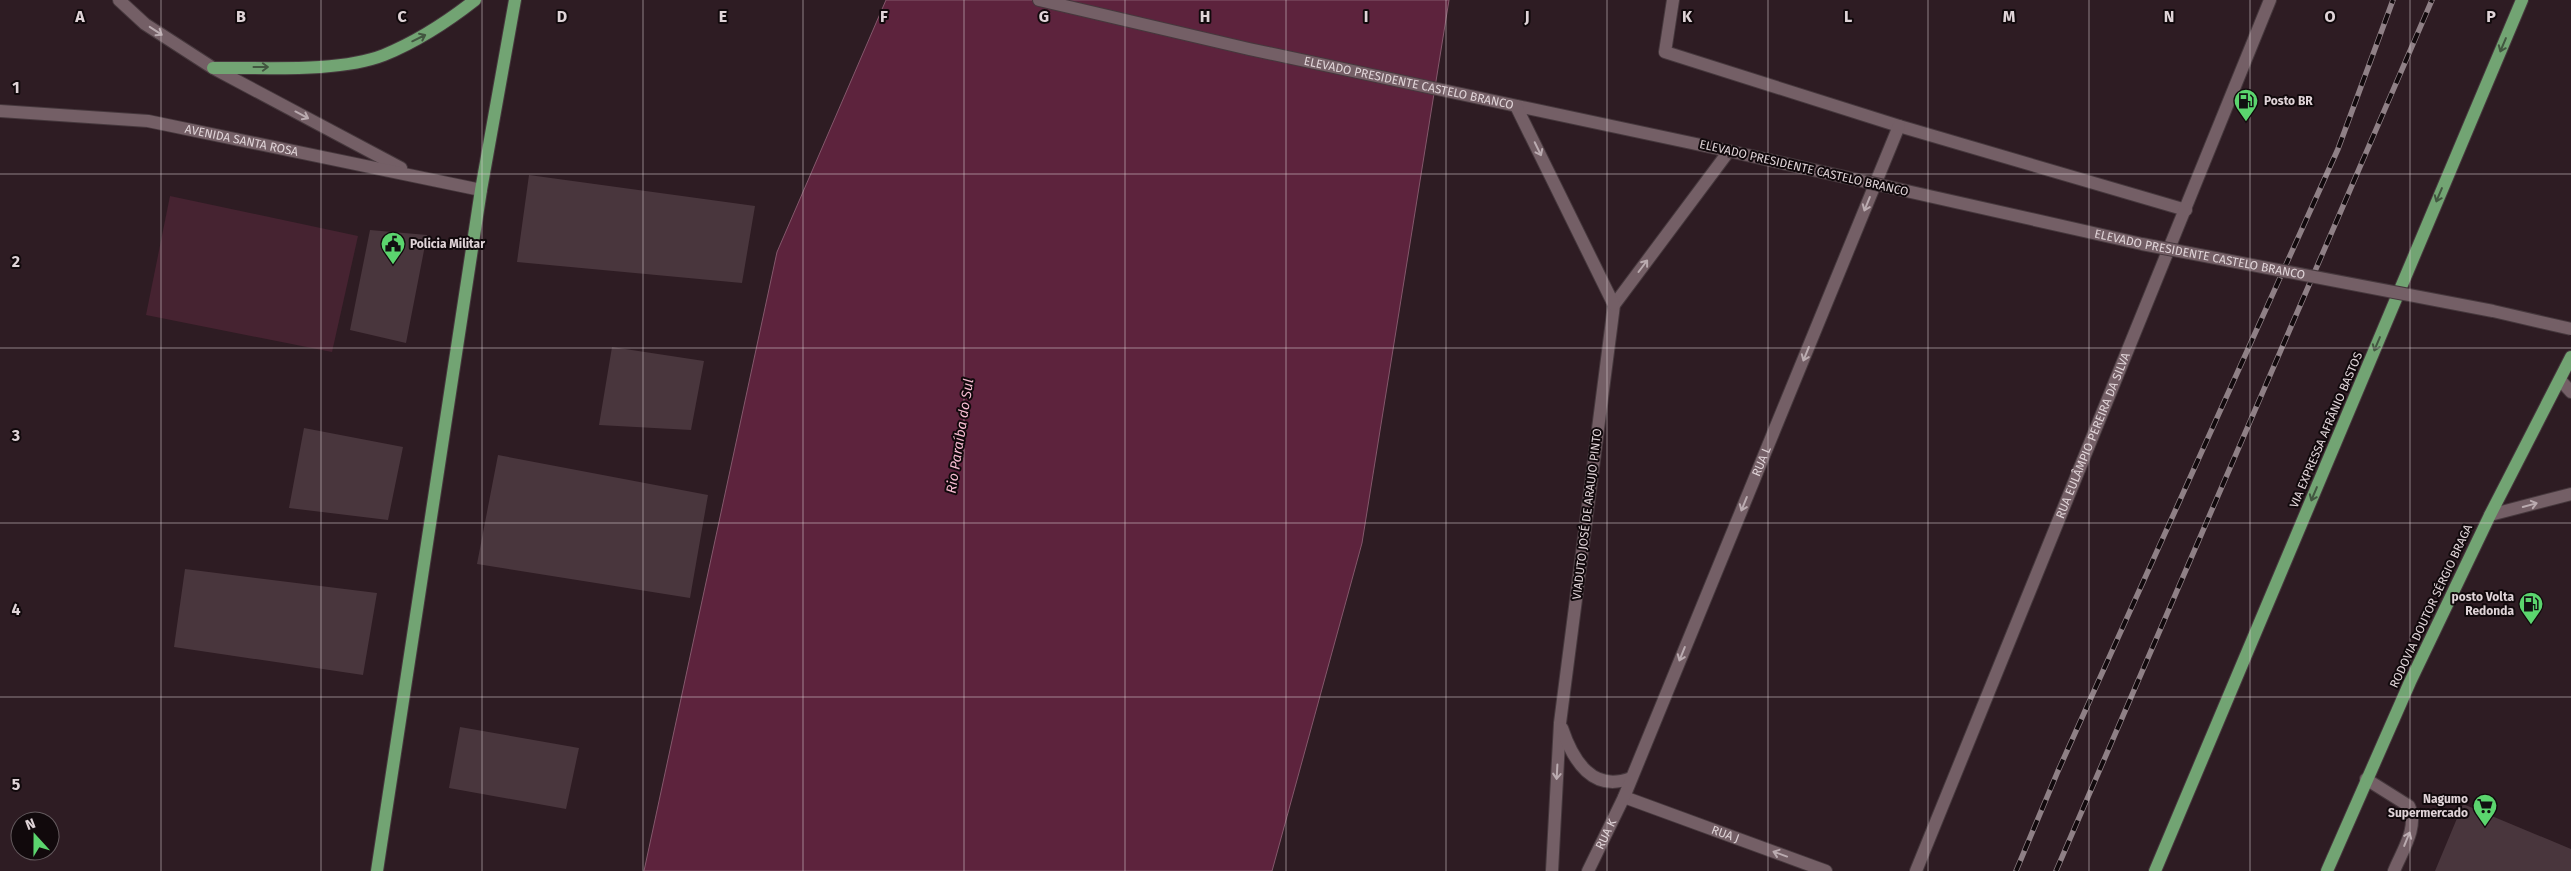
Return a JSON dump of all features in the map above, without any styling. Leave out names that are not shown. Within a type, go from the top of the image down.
[{"type":"main road","points":[[213,68],[328,67],[383,56],[442,26],[476,0]]},
{"type":"main road","points":[[377,871],[481,190],[515,0]]},
{"type":"main road","name":"VIA EXPRESSA AFRÂNIO BASTOS","points":[[2155,871],[2522,0]]},
{"type":"main road","name":"RODOVIA DOUTOR SÉRGIO BRAGA","points":[[2327,871],[2366,779],[2490,515],[2561,381],[2571,357]]},
{"type":"street","points":[[119,0],[145,24],[213,68],[414,175]]},
{"type":"street","name":"ELEVADO PRESIDENTE CASTELO BRANCO","points":[[1039,0],[1249,49],[1729,151],[2142,244],[2493,311],[2571,329]]},
{"type":"street","points":[[1673,0],[1665,52],[1899,126],[2186,210]]},
{"type":"street","name":"RUA EULÂMPIO PEREIRA DA SILVA","points":[[1916,871],[2270,0]]},
{"type":"street","points":[[1516,106],[1614,305]]},
{"type":"street","name":"AVENIDA SANTA ROSA","points":[[0,111],[148,121],[481,190]]},
{"type":"street","name":"RUA L","points":[[1624,797],[1899,126]]},
{"type":"street","name":"VIADUTO JOSÉ DE ARAUJO PINTO","points":[[1552,871],[1560,724],[1614,305],[1729,151]]},
{"type":"street","points":[[2561,381],[2571,392]]},
{"type":"street","points":[[2490,515],[2571,494]]},
{"type":"street","points":[[1560,724],[1575,758],[1592,776],[1612,783],[1631,778]]},
{"type":"street","points":[[2366,779],[2409,806],[2412,813],[2413,822],[2394,871]]},
{"type":"street","name":"RUA K","points":[[1588,871],[1624,797]]},
{"type":"street","name":"RUA J","points":[[1624,797],[1826,871]]},
{"type":"shaded area","points":[[170,196],[358,236],[332,352],[146,315]]},
{"type":"water","name":"Rio Paraíba do Sul","points":[[886,0],[1449,0],[1362,543],[1272,871],[644,871],[777,252]]},
{"type":"building","points":[[529,175],[755,206],[742,283],[517,262]]},
{"type":"building","points":[[370,230],[427,235],[406,343],[350,330]]},
{"type":"building","points":[[612,347],[704,361],[691,430],[599,425]]},
{"type":"building","points":[[304,428],[403,447],[388,520],[289,508]]},
{"type":"building","points":[[498,455],[708,495],[690,598],[477,564]]},
{"type":"building","points":[[185,569],[377,593],[363,675],[174,647]]},
{"type":"building","points":[[460,727],[579,748],[566,809],[449,788]]},
{"type":"building","name":"Nagumo Supermercado","points":[[2463,804],[2571,849],[2571,871],[2435,871]]},
{"type":"railway","points":[[2016,871],[2058,771],[2338,149],[2393,0]]},
{"type":"railway","points":[[2056,871],[2432,0]]},
{"type":"place","name":"Posto BR","points":[[2246,122]]},
{"type":"place","name":"Policia Militar","points":[[393,265]]},
{"type":"place","name":"posto Volta Redonda","points":[[2531,625]]},
{"type":"place","name":"Nagumo Supermercado","points":[[2485,827]]}]
